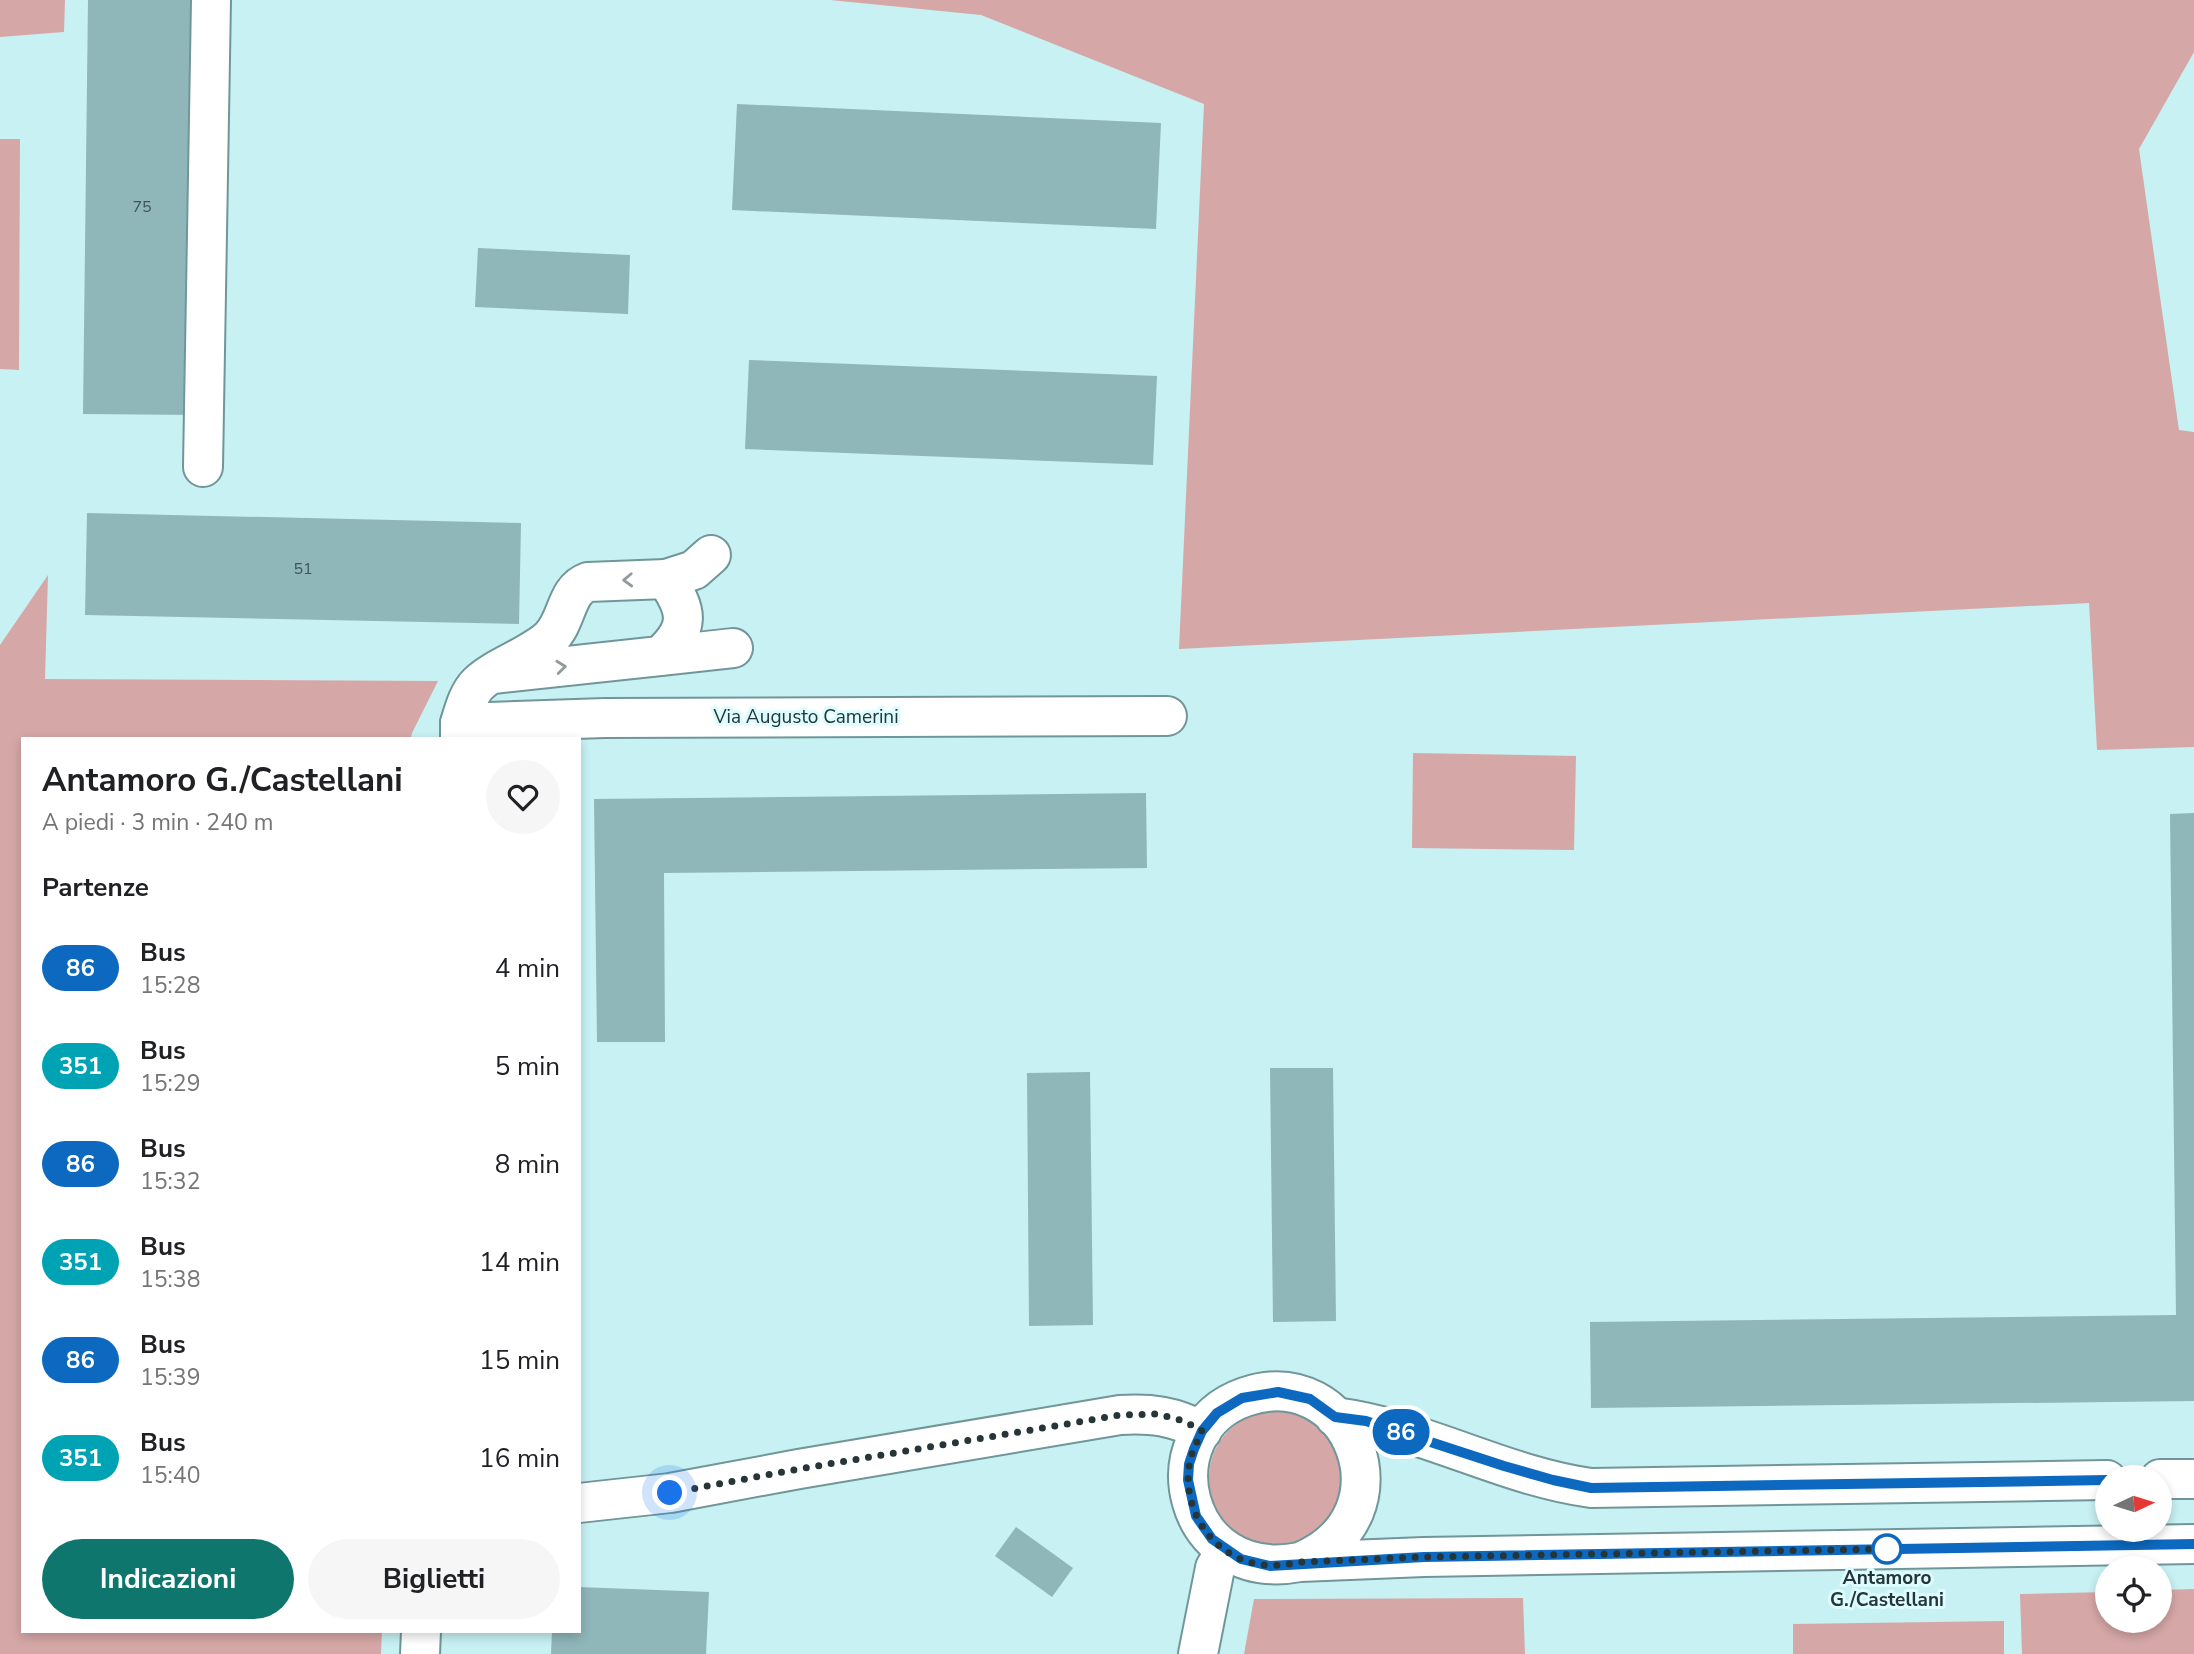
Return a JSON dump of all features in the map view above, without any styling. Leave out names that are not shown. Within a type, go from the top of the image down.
[{"type":"street","points":[[203,467],[211,0]]},
{"type":"street","points":[[460,731],[479,682],[550,638],[564,618],[575,588],[580,585],[666,579],[694,570],[711,555]]},
{"type":"street","points":[[660,656],[678,637],[684,612],[680,600],[666,579]]},
{"type":"street","points":[[493,674],[733,648]]},
{"type":"street","name":"Via Augusto Camerini","points":[[460,731],[605,718],[1167,716]]},
{"type":"street","points":[[1300,1562],[1316,1556],[1337,1539],[1354,1516],[1361,1484],[1357,1451],[1348,1432],[1335,1417],[1310,1399],[1286,1393],[1265,1392],[1242,1398],[1217,1413],[1202,1431],[1189,1464],[1190,1497],[1196,1516],[1204,1529],[1226,1550],[1256,1564],[1284,1565],[1438,1556],[2194,1544]]},
{"type":"street","points":[[581,1503],[670,1493],[1120,1415],[1157,1414],[1184,1421],[1202,1431]]},
{"type":"street","points":[[1335,1417],[1366,1421],[1489,1462],[1591,1488],[2095,1480]]},
{"type":"street","points":[[2172,1479],[2194,1479]]},
{"type":"street","points":[[1198,1654],[1216,1568],[1226,1550]]},
{"type":"street","points":[[420,1654],[421,1633]]},
{"type":"shaded area","points":[[0,0],[65,0],[64,32],[0,37]]},
{"type":"shaded area","points":[[830,0],[2194,0],[2194,52],[2139,149],[2179,430],[2194,432],[2194,747],[2097,750],[2089,603],[1179,649],[1204,104],[981,15]]},
{"type":"shaded area","points":[[0,139],[20,139],[19,370],[0,369]]},
{"type":"shaded area","points":[[48,575],[45,679],[438,681],[411,737],[21,737],[21,1633],[382,1633],[381,1654],[0,1654],[0,645]]},
{"type":"shaded area","points":[[1413,753],[1576,756],[1574,850],[1412,848]]},
{"type":"shaded area","points":[[1276,1411],[1302,1416],[1323,1431],[1338,1452],[1343,1478],[1338,1504],[1323,1525],[1302,1540],[1276,1545],[1250,1540],[1229,1525],[1214,1504],[1209,1478],[1214,1452],[1229,1431],[1250,1416]]},
{"type":"shaded area","points":[[2194,1589],[2194,1654],[2022,1654],[2020,1594],[2095,1592],[2095,1633],[2172,1633],[2172,1590]]},
{"type":"shaded area","points":[[1523,1598],[1525,1654],[1244,1654],[1254,1599]]},
{"type":"shaded area","points":[[2004,1621],[2004,1654],[1793,1654],[1793,1624]]},
{"type":"building","points":[[88,0],[200,0],[195,415],[83,414]]},
{"type":"building","points":[[737,104],[1161,123],[1156,229],[732,210]]},
{"type":"building","points":[[478,248],[630,255],[628,314],[475,307]]},
{"type":"building","points":[[749,360],[1157,376],[1153,465],[745,449]]},
{"type":"building","points":[[87,513],[521,523],[519,624],[85,615]]},
{"type":"building","points":[[1146,793],[1147,868],[664,873],[665,1042],[597,1042],[594,799]]},
{"type":"building","points":[[2194,813],[2194,1401],[1591,1408],[1590,1322],[2176,1315],[2170,814]]},
{"type":"building","points":[[1270,1068],[1333,1068],[1336,1321],[1273,1322]]},
{"type":"building","points":[[1090,1072],[1093,1325],[1029,1326],[1027,1073]]},
{"type":"building","points":[[1016,1527],[1073,1568],[1052,1597],[995,1556]]},
{"type":"building","points":[[581,1587],[709,1592],[706,1654],[551,1654],[552,1633],[581,1633]]},
{"type":"bus line","name":"86","points":[[2095,1480],[1591,1488],[1504,1466],[1366,1421],[1335,1417],[1310,1399],[1278,1392],[1265,1392],[1242,1398],[1217,1413],[1202,1431],[1194,1449],[1188,1480],[1196,1516],[1212,1539],[1241,1559],[1270,1566],[1300,1562],[1424,1557],[2194,1544]]},
{"type":"place","name":"Antamoro G./Castellani","points":[[1887,1549]]},
{"type":"route","points":[[670,1493],[1100,1418],[1157,1414],[1184,1421],[1202,1431],[1189,1464],[1190,1497],[1196,1516],[1212,1539],[1241,1559],[1256,1564],[1270,1566],[1300,1562],[1424,1557],[1887,1549]]}]
